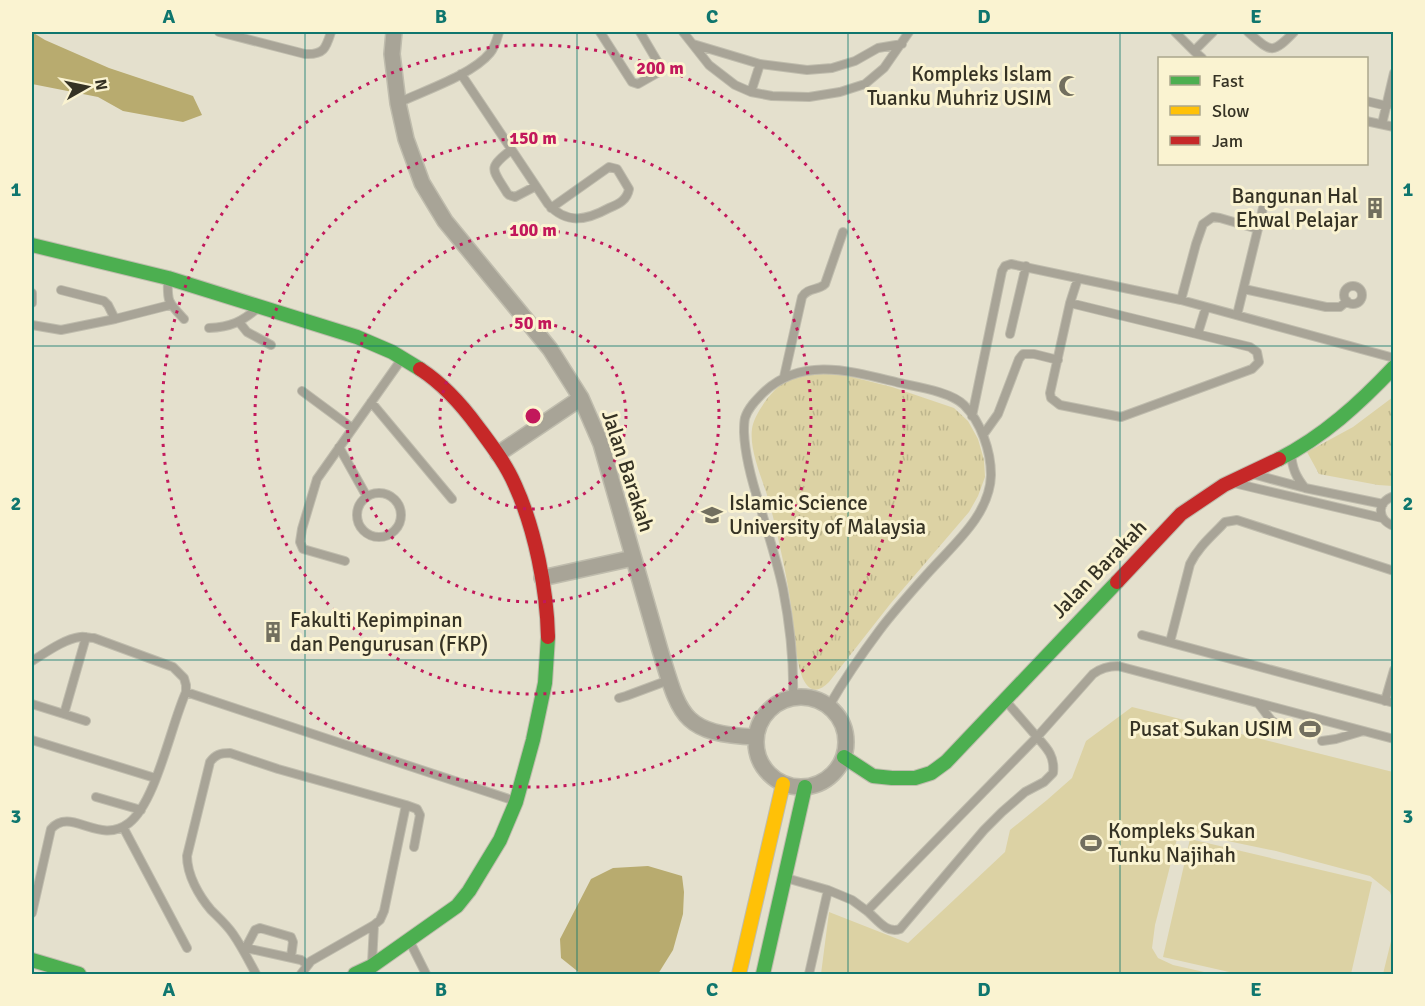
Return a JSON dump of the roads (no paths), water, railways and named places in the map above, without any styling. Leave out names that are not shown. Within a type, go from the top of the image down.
[{"type":"street","name":"Jalan Barakah","points":[[394,32],[392,54],[398,103],[406,139],[422,183],[445,221],[550,349],[581,398],[601,444],[669,680],[683,712],[693,724],[706,730],[730,736],[756,737]]},
{"type":"street","points":[[32,245],[168,278],[357,337],[392,352],[427,374],[468,413],[498,454],[515,484],[528,518],[542,578],[548,636],[545,683],[533,740],[516,802],[500,840],[469,891],[457,906],[372,966],[355,975]]},
{"type":"street","name":"Jalan Barakah","points":[[844,757],[873,776],[915,778],[931,773],[946,762],[1181,514],[1230,482],[1291,452],[1336,422],[1394,367]]},
{"type":"street","points":[[498,454],[581,398]]},
{"type":"street","points":[[542,578],[633,558]]},
{"type":"street","points":[[793,697],[818,700],[829,706],[838,716],[844,729],[846,743],[844,757],[838,769],[829,778],[805,787],[783,784],[771,776],[762,765],[756,751],[756,737],[760,723],[768,711],[779,702],[793,697]]},
{"type":"street","points":[[739,975],[783,784]]},
{"type":"street","points":[[764,975],[805,787]]},
{"type":"street","points":[[32,960],[79,975]]},
{"type":"lane","points":[[219,32],[312,55],[320,53],[326,47],[331,32]]},
{"type":"lane","points":[[398,103],[461,74],[477,64],[490,53],[499,32]]},
{"type":"lane","points":[[600,32],[632,82],[638,84],[659,72],[660,66],[640,32]]},
{"type":"lane","points":[[683,32],[709,65],[735,85],[751,92],[772,96],[808,97],[849,90],[865,84],[884,68],[909,32]]},
{"type":"lane","points":[[1175,32],[1201,57]]},
{"type":"lane","points":[[1194,51],[1212,32]]},
{"type":"lane","points":[[1248,32],[1269,49],[1281,46],[1294,32]]},
{"type":"lane","points":[[693,44],[760,64],[807,70],[832,68],[855,61],[878,48],[902,44]]},
{"type":"lane","points":[[751,92],[760,64]]},
{"type":"lane","points":[[1382,124],[1394,73]]},
{"type":"lane","points":[[461,74],[511,150],[551,208],[554,211],[574,218],[594,216],[624,200],[629,189],[617,169],[609,167],[551,208]]},
{"type":"lane","points":[[1368,101],[1387,106]]},
{"type":"lane","points":[[1368,121],[1394,127]]},
{"type":"lane","points":[[511,150],[495,162],[494,166],[495,174],[507,193],[515,197],[536,186]]},
{"type":"lane","points":[[1237,315],[1263,208]]},
{"type":"lane","points":[[1181,300],[1203,224],[1213,217],[1258,229]]},
{"type":"lane","points":[[784,377],[802,297],[808,290],[820,288],[825,284],[843,232]]},
{"type":"lane","points":[[972,416],[1002,271],[1008,264],[1181,300],[1394,358]]},
{"type":"lane","points":[[1010,334],[1026,266]]},
{"type":"lane","points":[[168,278],[167,297],[170,305],[184,319]]},
{"type":"lane","points":[[1070,303],[1250,347],[1257,352],[1259,362],[1252,369],[1121,417],[1060,405],[1051,398],[1050,393],[1070,303],[1078,278]]},
{"type":"lane","points":[[1244,289],[1326,308],[1340,307],[1347,301]]},
{"type":"lane","points":[[61,290],[104,301],[115,319]]},
{"type":"lane","points":[[32,293],[32,303]]},
{"type":"lane","points":[[32,325],[61,330],[170,305]]},
{"type":"lane","points":[[209,328],[239,322],[259,307]]},
{"type":"lane","points":[[1198,333],[1206,307]]},
{"type":"lane","points":[[239,322],[247,332],[272,345]]},
{"type":"lane","points":[[983,435],[998,414],[1018,359],[1023,354],[1029,353],[1058,360]]},
{"type":"lane","points":[[345,561],[303,549],[300,542],[317,479],[402,358]]},
{"type":"lane","points":[[793,697],[792,650],[782,589],[750,475],[744,445],[744,419],[753,403],[784,377],[818,369],[846,370],[910,385],[952,398],[963,404],[972,416],[983,435],[989,454],[991,475],[983,507],[967,530],[879,630],[829,706]]},
{"type":"lane","points":[[302,391],[352,428]]},
{"type":"lane","points":[[371,402],[452,499]]},
{"type":"lane","points":[[339,447],[367,497]]},
{"type":"lane","points":[[1291,452],[1294,471],[1305,488]]},
{"type":"lane","points":[[1249,473],[1305,488],[1383,504]]},
{"type":"lane","points":[[1230,482],[1382,518],[1389,525],[1394,526]]},
{"type":"lane","points":[[384,493],[397,502],[401,518],[399,525],[390,534],[383,537],[372,536],[363,529],[359,522],[358,509],[367,497],[384,493]]},
{"type":"lane","points":[[1382,518],[1383,504],[1388,498],[1394,496]]},
{"type":"lane","points":[[1170,642],[1190,564],[1201,546],[1229,520],[1240,521],[1394,571]]},
{"type":"lane","points":[[1142,635],[1389,702],[1394,670]]},
{"type":"lane","points":[[63,714],[86,637]]},
{"type":"lane","points":[[32,661],[71,639],[86,637],[173,667],[184,678],[186,685],[186,692],[141,810],[129,823],[118,830],[108,831],[72,822],[55,825],[51,829],[32,913]]},
{"type":"lane","points":[[867,911],[1037,737],[1087,680],[1100,669],[1108,666],[1118,666],[1394,739]]},
{"type":"lane","points":[[619,698],[669,680]]},
{"type":"lane","points":[[186,692],[516,802]]},
{"type":"lane","points":[[784,877],[852,900],[886,928],[894,931],[900,929],[984,830],[1025,792],[1044,782],[1053,773],[1054,766],[1050,751],[1004,699]]},
{"type":"lane","points":[[1258,703],[1271,720],[1289,733]]},
{"type":"lane","points":[[32,704],[86,721]]},
{"type":"lane","points":[[1322,741],[1364,731]]},
{"type":"lane","points":[[32,740],[155,778]]},
{"type":"lane","points":[[256,975],[245,949],[206,904],[187,863],[213,757],[230,753],[417,809],[420,815],[414,847]]},
{"type":"lane","points":[[96,797],[141,810]]},
{"type":"lane","points":[[301,975],[311,961],[380,920],[384,911],[406,806]]},
{"type":"lane","points":[[123,827],[187,948]]},
{"type":"lane","points":[[809,975],[828,890]]},
{"type":"lane","points":[[372,966],[374,925]]},
{"type":"lane","points":[[245,949],[255,930],[260,928],[291,937],[294,942],[291,957]]},
{"type":"lane","points":[[410,940],[426,975]]},
{"type":"lane","points":[[245,949],[291,957],[308,965]]},
{"type":"place","name":"Kompleks Islam Tuanku Muhriz USIM","points":[[1069,86]]},
{"type":"place","name":"Bangunan Hal Ehwal Pelajar","points":[[1375,208]]},
{"type":"place","name":"Islamic Science University of Malaysia","points":[[712,515]]},
{"type":"place","name":"Fakulti Kepimpinan dan Pengurusan (FKP)","points":[[273,632]]},
{"type":"place","name":"Pusat Sukan USIM","points":[[1310,729]]},
{"type":"place","name":"Kompleks Sukan Tunku Najihah","points":[[1091,843]]}]
